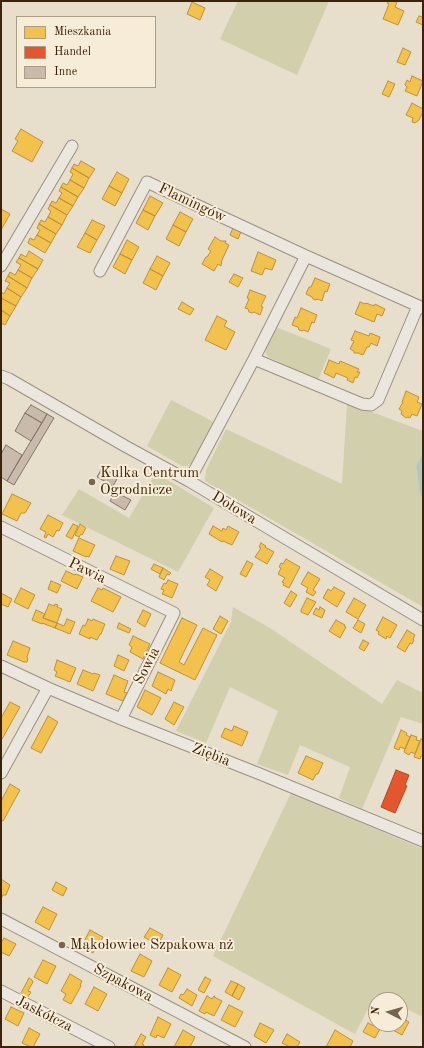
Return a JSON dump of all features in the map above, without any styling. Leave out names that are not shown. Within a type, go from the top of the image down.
[{"type":"street","points":[[1,266],[72,146]]},
{"type":"street","name":"Flamingów","points":[[100,271],[147,182],[420,307],[378,400],[371,404],[362,404],[254,359]]},
{"type":"street","points":[[189,481],[254,359],[306,256]]},
{"type":"street","name":"Dołowa","points":[[1,376],[9,379],[189,481],[423,620]]},
{"type":"street","name":"Pawia","points":[[1,527],[174,613]]},
{"type":"street","name":"Sowia","points":[[121,719],[174,613]]},
{"type":"street","name":"Ziębia","points":[[1,666],[121,719],[423,841]]},
{"type":"street","points":[[1,774],[48,688]]},
{"type":"street","name":"Szpakowa","points":[[1,919],[244,1047]]},
{"type":"street","name":"Jaskółcza","points":[[1,992],[109,1047]]},
{"type":"shaded area","points":[[238,1],[329,1],[297,75],[220,39]]},
{"type":"shaded area","points":[[276,327],[331,349],[318,380],[268,357],[265,351]]},
{"type":"shaded area","points":[[171,400],[214,422],[194,461],[188,466],[182,466],[147,446]]},
{"type":"shaded area","points":[[347,403],[423,431],[423,453],[416,466],[419,491],[423,500],[423,607],[205,481],[206,470],[226,429],[342,484]]},
{"type":"shaded area","points":[[423,453],[423,500],[419,491],[416,466]]},
{"type":"shaded area","points":[[156,473],[214,508],[178,572],[62,515],[79,489],[129,518]]},
{"type":"shaded area","points":[[233,607],[270,628],[382,704],[397,680],[423,693],[423,724],[401,717],[362,809],[339,798],[350,767],[300,745],[288,775],[257,764],[278,711],[230,687],[206,743],[176,731],[231,622]]},
{"type":"shaded area","points":[[291,793],[423,849],[423,1017],[408,1010],[408,992],[368,992],[368,1009],[355,1034],[213,956]]},
{"type":"building: Mieszkania","points":[[388,1],[397,2],[395,7],[404,11],[398,25],[383,19],[389,4],[387,3]]},
{"type":"building: Mieszkania","points":[[192,2],[205,8],[200,20],[187,14]]},
{"type":"building: Mieszkania","points":[[419,16],[423,17],[423,25],[416,22]]},
{"type":"building: Mieszkania","points":[[403,48],[411,52],[405,65],[397,62]]},
{"type":"building: Mieszkania","points":[[412,76],[423,81],[417,96],[405,91],[407,87],[405,85],[407,80],[410,82]]},
{"type":"building: Mieszkania","points":[[388,81],[395,84],[389,97],[382,94]]},
{"type":"building: Mieszkania","points":[[412,103],[423,109],[419,120],[415,123],[412,122],[413,118],[406,115]]},
{"type":"building: Mieszkania","points":[[21,129],[43,142],[32,162],[12,151],[18,141],[15,139]]},
{"type":"building: Mieszkania","points":[[81,161],[95,169],[89,178],[72,168],[74,164],[78,166]]},
{"type":"building: Mieszkania","points":[[72,168],[89,178],[84,188],[70,180],[73,174],[70,172]]},
{"type":"building: Mieszkania","points":[[117,172],[129,179],[122,193],[109,186]]},
{"type":"building: Mieszkania","points":[[70,180],[84,188],[78,197],[61,187],[63,183],[67,185]]},
{"type":"building: Mieszkania","points":[[109,186],[122,193],[115,206],[102,199]]},
{"type":"building: Mieszkania","points":[[61,187],[78,197],[73,206],[59,198],[62,193],[59,191]]},
{"type":"building: Mieszkania","points":[[150,196],[163,203],[155,216],[143,210]]},
{"type":"building: Mieszkania","points":[[59,198],[73,206],[67,215],[50,205],[52,201],[56,203]]},
{"type":"building: Mieszkania","points":[[50,205],[67,215],[62,225],[48,217],[51,211],[48,209]]},
{"type":"building: Mieszkania","points":[[1,209],[10,214],[1,230]]},
{"type":"building: Mieszkania","points":[[143,210],[155,216],[148,230],[136,223]]},
{"type":"building: Mieszkania","points":[[180,212],[193,219],[186,232],[173,225]]},
{"type":"building: Mieszkania","points":[[48,217],[62,225],[56,234],[39,224],[41,220],[45,222]]},
{"type":"building: Mieszkania","points":[[92,220],[105,226],[97,240],[85,233]]},
{"type":"building: Mieszkania","points":[[39,224],[56,234],[51,243],[37,235],[40,230],[37,228]]},
{"type":"building: Mieszkania","points":[[173,225],[186,232],[179,246],[166,239]]},
{"type":"building: Mieszkania","points":[[233,228],[241,232],[238,239],[230,235]]},
{"type":"building: Mieszkania","points":[[85,233],[97,240],[90,253],[77,247]]},
{"type":"building: Mieszkania","points":[[37,235],[51,243],[45,253],[28,243],[30,238],[34,240]]},
{"type":"building: Mieszkania","points":[[215,237],[221,241],[226,241],[225,243],[229,245],[222,260],[221,266],[218,264],[214,271],[202,264],[211,251],[208,249]]},
{"type":"building: Mieszkania","points":[[127,240],[139,247],[132,260],[120,254]]},
{"type":"building: Mieszkania","points":[[29,251],[43,260],[38,269],[19,258],[21,254],[26,257]]},
{"type":"building: Mieszkania","points":[[258,252],[276,260],[272,270],[265,268],[262,275],[251,271]]},
{"type":"building: Mieszkania","points":[[120,254],[132,260],[125,274],[113,267]]},
{"type":"building: Mieszkania","points":[[157,256],[170,263],[163,276],[150,269]]},
{"type":"building: Mieszkania","points":[[19,258],[38,269],[32,278],[18,270],[21,265],[16,262]]},
{"type":"building: Mieszkania","points":[[150,269],[163,276],[156,290],[143,283]]},
{"type":"building: Mieszkania","points":[[18,270],[32,278],[27,288],[8,276],[10,272],[15,275]]},
{"type":"building: Mieszkania","points":[[234,274],[243,278],[238,287],[229,282]]},
{"type":"building: Mieszkania","points":[[8,276],[27,288],[21,297],[7,288],[10,283],[5,281]]},
{"type":"building: Mieszkania","points":[[315,278],[330,284],[327,292],[325,291],[322,301],[318,299],[315,300],[306,294]]},
{"type":"building: Mieszkania","points":[[7,288],[21,297],[16,306],[1,298],[1,292],[4,294]]},
{"type":"building: Mieszkania","points":[[250,290],[266,296],[261,306],[263,307],[260,315],[254,312],[249,312],[248,309],[245,308],[249,299],[247,298]]},
{"type":"building: Mieszkania","points":[[1,298],[16,306],[10,316],[1,310]]},
{"type":"building: Mieszkania","points":[[182,302],[194,309],[190,315],[178,309]]},
{"type":"building: Mieszkania","points":[[360,302],[374,306],[375,304],[385,309],[382,316],[377,314],[374,322],[355,314]]},
{"type":"building: Mieszkania","points":[[301,308],[317,315],[308,332],[299,330],[298,327],[292,325]]},
{"type":"building: Mieszkania","points":[[1,310],[10,316],[5,325],[1,323]]},
{"type":"building: Mieszkania","points":[[217,316],[227,321],[224,326],[235,332],[226,350],[205,340]]},
{"type":"building: Mieszkania","points":[[355,331],[369,336],[370,333],[380,337],[377,346],[371,343],[363,355],[354,353],[354,351],[350,349],[354,341],[351,340]]},
{"type":"building: Mieszkania","points":[[329,360],[339,364],[340,361],[359,369],[357,372],[360,372],[357,378],[355,377],[353,383],[347,380],[348,378],[336,373],[334,378],[324,373]]},
{"type":"building: Mieszkania","points":[[406,391],[419,397],[417,402],[422,404],[417,416],[412,414],[410,418],[406,418],[401,414],[402,411],[399,409]]},
{"type":"building: Mieszkania","points":[[12,494],[31,503],[25,513],[21,513],[17,521],[2,514]]},
{"type":"building: Mieszkania","points":[[48,515],[63,523],[59,531],[57,530],[53,537],[48,534],[46,538],[44,537],[46,532],[40,529]]},
{"type":"building: Mieszkania","points":[[73,524],[78,526],[72,539],[66,536]]},
{"type":"building: Mieszkania","points":[[80,524],[86,528],[79,537],[75,535]]},
{"type":"building: Mieszkania","points":[[213,526],[222,531],[223,528],[226,530],[228,526],[239,532],[232,545],[223,541],[222,542],[209,534]]},
{"type":"building: Mieszkania","points":[[79,538],[95,545],[89,557],[73,551]]},
{"type":"building: Mieszkania","points":[[261,543],[274,552],[267,564],[255,557],[261,548],[259,547]]},
{"type":"building: Mieszkania","points":[[116,556],[130,561],[124,575],[110,569]]},
{"type":"building: Mieszkania","points":[[286,559],[300,567],[289,588],[283,585],[284,583],[282,582],[285,578],[278,574],[281,568],[279,567],[281,563],[283,564]]},
{"type":"building: Mieszkania","points":[[247,561],[253,564],[246,577],[240,574]]},
{"type":"building: Mieszkania","points":[[154,564],[163,568],[160,574],[151,569]]},
{"type":"building: Mieszkania","points":[[163,568],[171,573],[169,575],[167,574],[164,580],[159,577]]},
{"type":"building: Mieszkania","points":[[210,569],[223,577],[216,591],[207,585],[210,580],[205,577]]},
{"type":"building: Mieszkania","points":[[66,571],[83,577],[77,589],[61,581]]},
{"type":"building: Mieszkania","points":[[308,572],[320,579],[313,590],[316,592],[313,596],[306,592],[308,588],[301,584]]},
{"type":"building: Mieszkania","points":[[168,580],[178,584],[172,598],[162,594],[164,590],[161,589],[164,583],[166,584]]},
{"type":"building: Mieszkania","points":[[51,581],[61,585],[57,593],[48,589]]},
{"type":"building: Mieszkania","points":[[334,587],[345,593],[337,607],[323,598],[328,589],[331,591]]},
{"type":"building: Mieszkania","points":[[21,588],[35,595],[28,609],[14,602]]},
{"type":"building: Mieszkania","points":[[98,588],[102,590],[103,588],[121,597],[113,612],[91,601]]},
{"type":"building: Mieszkania","points":[[291,591],[297,595],[290,607],[284,603]]},
{"type":"building: Mieszkania","points":[[1,593],[12,599],[8,607],[1,604]]},
{"type":"building: Mieszkania","points":[[307,598],[316,602],[308,615],[301,612]]},
{"type":"building: Mieszkania","points":[[354,598],[366,605],[358,619],[346,612]]},
{"type":"building: Mieszkania","points":[[49,604],[54,606],[55,604],[58,605],[57,607],[62,609],[57,623],[43,618]]},
{"type":"building: Mieszkania","points":[[320,607],[325,610],[322,618],[313,614],[316,608],[319,610]]},
{"type":"building: Mieszkania","points":[[36,610],[45,614],[43,618],[57,623],[55,628],[32,620]]},
{"type":"building: Mieszkania","points":[[143,610],[151,614],[145,627],[137,622]]},
{"type":"building: Mieszkania","points":[[220,616],[228,621],[221,634],[213,629]]},
{"type":"building: Mieszkania","points":[[383,617],[397,625],[390,638],[387,636],[386,639],[378,634],[379,632],[376,630]]},
{"type":"building: Mieszkania","points":[[182,618],[197,625],[179,662],[184,665],[203,628],[217,635],[195,680],[160,663]]},
{"type":"building: Mieszkania","points":[[67,619],[75,622],[70,634],[55,628],[57,623],[64,626]]},
{"type":"building: Mieszkania","points":[[88,619],[92,621],[93,619],[105,624],[97,640],[90,637],[90,639],[79,634],[83,625],[85,626]]},
{"type":"building: Mieszkania","points":[[336,620],[346,627],[340,638],[329,631]]},
{"type":"building: Mieszkania","points":[[358,620],[365,624],[361,633],[353,628]]},
{"type":"building: Mieszkania","points":[[119,623],[131,629],[129,633],[117,628]]},
{"type":"building: Mieszkania","points":[[407,630],[415,635],[412,644],[410,643],[405,652],[397,647]]},
{"type":"building: Mieszkania","points":[[133,636],[150,644],[143,659],[130,652],[132,647],[129,645]]},
{"type":"building: Mieszkania","points":[[363,640],[369,643],[364,651],[359,648]]},
{"type":"building: Mieszkania","points":[[13,641],[30,648],[27,662],[7,655]]},
{"type":"building: Mieszkania","points":[[118,655],[129,660],[124,671],[114,666]]},
{"type":"building: Mieszkania","points":[[57,660],[76,668],[70,682],[55,676],[57,672],[54,670]]},
{"type":"building: Mieszkania","points":[[83,670],[100,675],[93,691],[77,684]]},
{"type":"building: Mieszkania","points":[[158,672],[175,680],[171,691],[168,689],[166,694],[152,686]]},
{"type":"building: Mieszkania","points":[[114,675],[128,681],[124,692],[127,693],[123,701],[106,694]]},
{"type":"building: Mieszkania","points":[[145,690],[161,698],[152,715],[137,707]]},
{"type":"building: Mieszkania","points":[[10,702],[20,707],[2,739],[1,718]]},
{"type":"building: Mieszkania","points":[[174,702],[184,707],[174,725],[165,719]]},
{"type":"building: Mieszkania","points":[[48,716],[58,722],[41,753],[31,748]]},
{"type":"building: Mieszkania","points":[[234,726],[248,732],[242,746],[221,737],[225,728],[232,731]]},
{"type":"building: Mieszkania","points":[[401,730],[407,733],[406,735],[410,737],[405,749],[400,747],[399,750],[394,748]]},
{"type":"building: Mieszkania","points":[[411,735],[417,737],[416,740],[420,741],[415,754],[411,752],[409,755],[404,752]]},
{"type":"building: Mieszkania","points":[[421,739],[423,740],[423,757],[421,756],[420,759],[414,757]]},
{"type":"building: Mieszkania","points":[[306,756],[323,763],[318,774],[316,774],[313,780],[298,773]]},
{"type":"building: Mieszkania","points":[[10,784],[20,790],[3,821],[1,820],[1,801]]},
{"type":"building: Mieszkania","points":[[1,879],[10,885],[6,895],[3,895],[1,899]]},
{"type":"building: Mieszkania","points":[[56,882],[67,888],[63,896],[52,890]]},
{"type":"building: Mieszkania","points":[[43,907],[57,914],[49,930],[35,922]]},
{"type":"building: Mieszkania","points":[[150,928],[163,935],[158,945],[144,937]]},
{"type":"building: Mieszkania","points":[[90,930],[103,937],[93,953],[81,947]]},
{"type":"building: Mieszkania","points":[[4,938],[16,944],[9,956],[1,952],[1,943]]},
{"type":"building: Mieszkania","points":[[140,954],[152,961],[144,977],[131,971]]},
{"type":"building: Mieszkania","points":[[43,960],[56,966],[47,984],[34,977]]},
{"type":"building: Mieszkania","points":[[168,968],[181,975],[172,992],[159,985]]},
{"type":"building: Mieszkania","points":[[70,974],[82,981],[81,986],[71,1004],[63,1000],[66,994],[61,991]]},
{"type":"building: Mieszkania","points":[[205,977],[211,980],[204,993],[198,990]]},
{"type":"building: Mieszkania","points":[[29,978],[33,982],[28,991],[31,992],[28,997],[21,993]]},
{"type":"building: Mieszkania","points":[[231,981],[238,984],[232,996],[225,992]]},
{"type":"building: Mieszkania","points":[[238,984],[245,988],[239,1000],[232,996]]},
{"type":"building: Mieszkania","points":[[94,987],[107,994],[98,1011],[85,1004]]},
{"type":"building: Mieszkania","points":[[187,989],[197,995],[192,1006],[179,998]]},
{"type":"building: Mieszkania","points":[[207,996],[212,999],[214,996],[215,996],[214,997],[222,1001],[214,1016],[206,1012],[205,1014],[199,1011]]},
{"type":"building: Mieszkania","points":[[229,1005],[243,1012],[235,1027],[221,1020]]},
{"type":"building: Mieszkania","points":[[11,1007],[24,1013],[18,1026],[5,1019]]},
{"type":"building: Mieszkania","points":[[158,1017],[171,1024],[164,1038],[157,1035],[156,1038],[150,1035]]},
{"type":"building: Mieszkania","points":[[260,1023],[274,1030],[266,1043],[254,1036]]},
{"type":"building: Mieszkania","points":[[368,1023],[368,1032],[378,1032],[375,1038],[363,1032]]},
{"type":"building: Mieszkania","points":[[29,1028],[40,1034],[33,1047],[22,1043]]},
{"type":"building: Mieszkania","points":[[183,1030],[195,1037],[190,1047],[174,1047]]},
{"type":"building: Mieszkania","points":[[335,1030],[353,1041],[350,1047],[326,1047]]},
{"type":"building: Mieszkania","points":[[396,1032],[404,1032],[402,1035]]},
{"type":"building: Mieszkania","points":[[141,1034],[146,1037],[142,1044],[144,1045],[143,1047],[134,1047]]},
{"type":"building: Mieszkania","points":[[287,1034],[300,1042],[297,1047],[290,1047],[282,1043]]},
{"type":"building: Handel","points":[[396,770],[409,775],[405,785],[407,786],[395,813],[381,807]]},
{"type":"building: Inne","points":[[31,405],[47,414],[42,423],[25,413]]},
{"type":"building: Inne","points":[[25,413],[42,423],[31,441],[15,431]]},
{"type":"building: Inne","points":[[47,414],[54,418],[14,485],[7,481]]},
{"type":"building: Inne","points":[[6,445],[22,455],[7,481],[1,477],[1,454]]},
{"type":"building: Inne","points":[[102,468],[118,477],[113,486],[97,477]]},
{"type":"building: Inne","points":[[115,492],[131,500],[125,510],[110,501]]},
{"type":"place","name":"Kulka Centrum Ogrodnicze","points":[[92,482]]},
{"type":"place","name":"Mąkołowiec Szpakowa nż","points":[[62,945]]}]
